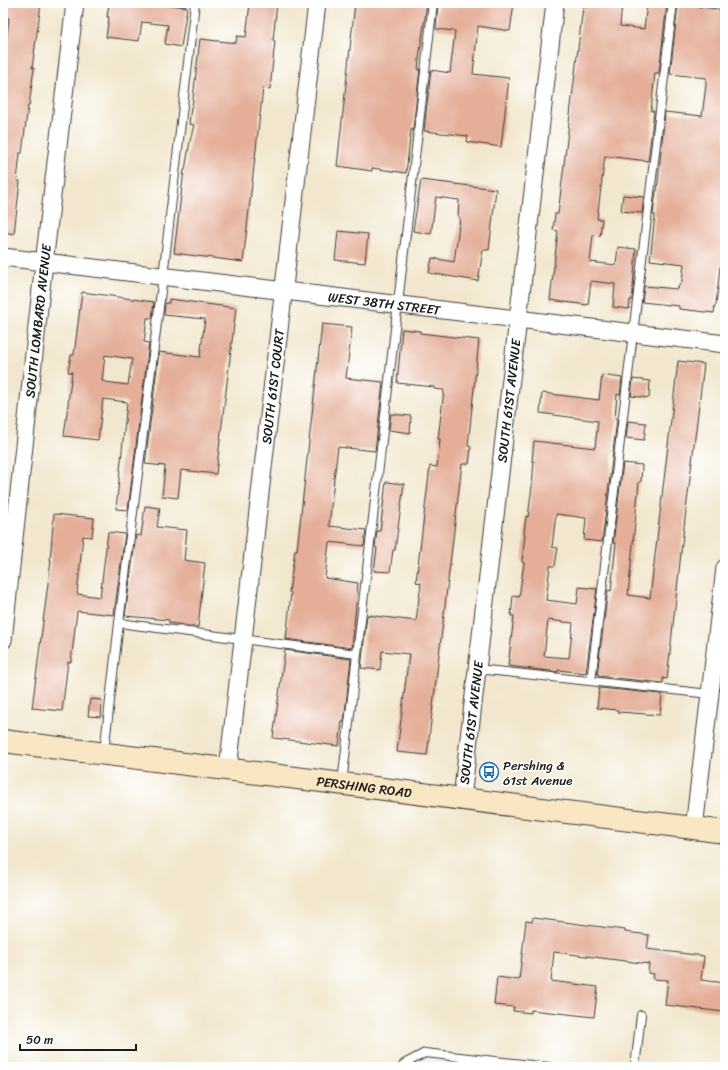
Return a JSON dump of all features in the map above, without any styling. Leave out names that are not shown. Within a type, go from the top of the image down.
[{"type":"main road","name":"PERSHING ROAD","points":[[3,741],[725,832]]},
{"type":"street","name":"SOUTH LOMBARD AVENUE","points":[[3,640],[44,261],[75,3]]},
{"type":"street","name":"SOUTH 61ST COURT","points":[[228,769],[317,3]]},
{"type":"street","name":"SOUTH 61ST AVENUE","points":[[462,798],[555,3]]},
{"type":"street","name":"WEST 38TH STREET","points":[[3,257],[725,344]]},
{"type":"street","points":[[694,828],[725,568]]},
{"type":"lane","points":[[104,753],[195,3]]},
{"type":"lane","points":[[342,783],[433,3]]},
{"type":"lane","points":[[592,681],[673,3]]},
{"type":"lane","points":[[119,623],[357,654]]},
{"type":"lane","points":[[477,669],[710,694]]},
{"type":"lane","points":[[635,1067],[641,1015]]},
{"type":"lane","points":[[403,1067],[404,1064],[425,1053],[549,1067]]},
{"type":"building","points":[[8,3],[41,4],[32,68],[34,68],[29,106],[22,153],[20,153],[17,181],[20,181],[14,234],[3,232],[3,67],[9,18],[6,18]]},
{"type":"building","points":[[109,3],[152,3],[187,7],[181,47],[165,44],[168,25],[142,22],[139,41],[106,37],[109,17],[107,17]]},
{"type":"building","points":[[250,3],[277,3],[270,89],[263,88],[243,262],[174,253],[184,170],[194,125],[189,124],[200,39],[236,43],[237,36],[246,37]]},
{"type":"building","points":[[355,3],[427,3],[418,69],[420,69],[413,130],[411,130],[406,173],[372,168],[372,171],[337,166]]},
{"type":"building","points":[[457,3],[514,3],[510,31],[478,26],[473,74],[509,78],[501,147],[467,142],[468,136],[424,131],[431,70],[450,73],[455,31],[436,29],[438,4],[457,7]]},
{"type":"building","points":[[587,3],[622,3],[620,26],[644,29],[647,3],[667,3],[659,73],[655,73],[651,111],[654,111],[648,161],[605,156],[597,219],[602,219],[600,236],[593,235],[590,262],[616,265],[618,247],[636,249],[632,300],[630,300],[629,309],[613,307],[615,284],[591,281],[588,305],[550,300],[558,231],[553,230],[555,214],[558,214],[583,7],[586,8]]},
{"type":"building","points":[[678,4],[725,10],[725,253],[723,268],[720,267],[714,313],[679,309],[679,306],[642,302],[644,286],[677,289],[682,281],[684,264],[650,260],[655,215],[653,215],[665,112],[702,116],[706,85],[706,78],[670,74]]},
{"type":"building","points":[[421,180],[496,189],[489,250],[483,250],[478,281],[429,273],[432,258],[454,262],[460,218],[458,217],[459,200],[436,197],[431,234],[413,231]]},
{"type":"building","points":[[623,195],[644,197],[642,213],[621,211]]},
{"type":"building","points":[[338,231],[368,234],[365,263],[335,260]]},
{"type":"building","points":[[82,292],[154,302],[152,318],[147,318],[144,342],[149,343],[128,510],[116,509],[127,402],[103,399],[98,440],[64,436],[72,372],[68,372],[71,355],[74,355]],"holes":[[[105,355],[132,359],[128,385],[102,381]]]},
{"type":"building","points":[[169,299],[236,308],[216,474],[181,470],[178,498],[162,496],[165,466],[145,464],[159,352],[200,357],[205,319],[164,315],[165,303],[169,303]]},
{"type":"building","points":[[322,324],[352,327],[346,378],[383,382],[375,451],[338,447],[334,479],[329,526],[366,530],[364,546],[329,542],[325,578],[358,583],[352,648],[286,639],[291,593],[289,592],[295,550],[297,550]]},
{"type":"building","points":[[402,329],[420,331],[420,333],[479,340],[468,446],[471,447],[469,464],[462,464],[427,755],[397,752],[409,654],[382,651],[380,670],[361,668],[367,615],[416,621],[421,583],[416,582],[430,466],[437,467],[440,439],[438,439],[444,390],[434,389],[434,387],[397,383]]},
{"type":"building","points":[[678,361],[704,364],[667,679],[663,678],[663,683],[598,676],[599,674],[597,674],[608,590],[611,591],[616,543],[613,543],[623,463],[642,465],[628,595],[650,598]]},
{"type":"building","points":[[602,375],[622,378],[620,395],[617,394],[615,419],[617,419],[602,542],[584,540],[586,518],[556,514],[552,547],[558,548],[555,566],[550,566],[546,600],[577,604],[579,587],[597,589],[586,673],[558,670],[558,672],[508,666],[514,616],[511,616],[513,596],[519,597],[524,563],[522,562],[524,534],[532,486],[534,441],[595,448],[598,421],[540,413],[542,393],[599,400]],"holes":[[[548,620],[573,623],[569,658],[544,656]]]},
{"type":"building","points":[[633,379],[650,381],[649,398],[631,396]]},
{"type":"building","points":[[391,414],[411,416],[410,433],[389,430]]},
{"type":"building","points":[[628,421],[646,423],[644,440],[626,438]]},
{"type":"building","points":[[386,482],[404,484],[395,550],[393,550],[390,572],[374,571],[377,548],[375,547],[377,531],[380,531]]},
{"type":"building","points":[[145,506],[160,508],[157,527],[187,530],[184,560],[205,563],[198,627],[169,623],[169,620],[125,616],[136,535],[141,536]]},
{"type":"building","points":[[54,514],[94,518],[92,537],[83,536],[77,594],[100,597],[108,532],[125,534],[114,615],[77,611],[71,662],[68,662],[62,711],[32,708],[51,560]]},
{"type":"building","points":[[285,650],[351,659],[344,722],[342,722],[339,746],[273,738]]},
{"type":"building","points":[[599,688],[662,694],[660,715],[618,712],[618,710],[597,708]]},
{"type":"building","points":[[90,699],[102,700],[101,717],[88,716]]},
{"type":"building","points":[[533,918],[625,930],[625,932],[649,935],[647,949],[704,956],[701,980],[725,983],[724,1012],[665,1005],[668,980],[653,979],[654,974],[648,973],[649,964],[554,952],[551,981],[598,987],[594,1017],[531,1010],[531,1013],[513,1011],[514,1007],[494,1005],[497,977],[519,980],[526,921],[532,922]]},
{"type":"place","name":"Pershing & 61st Avenue","points":[[489,772]]}]
